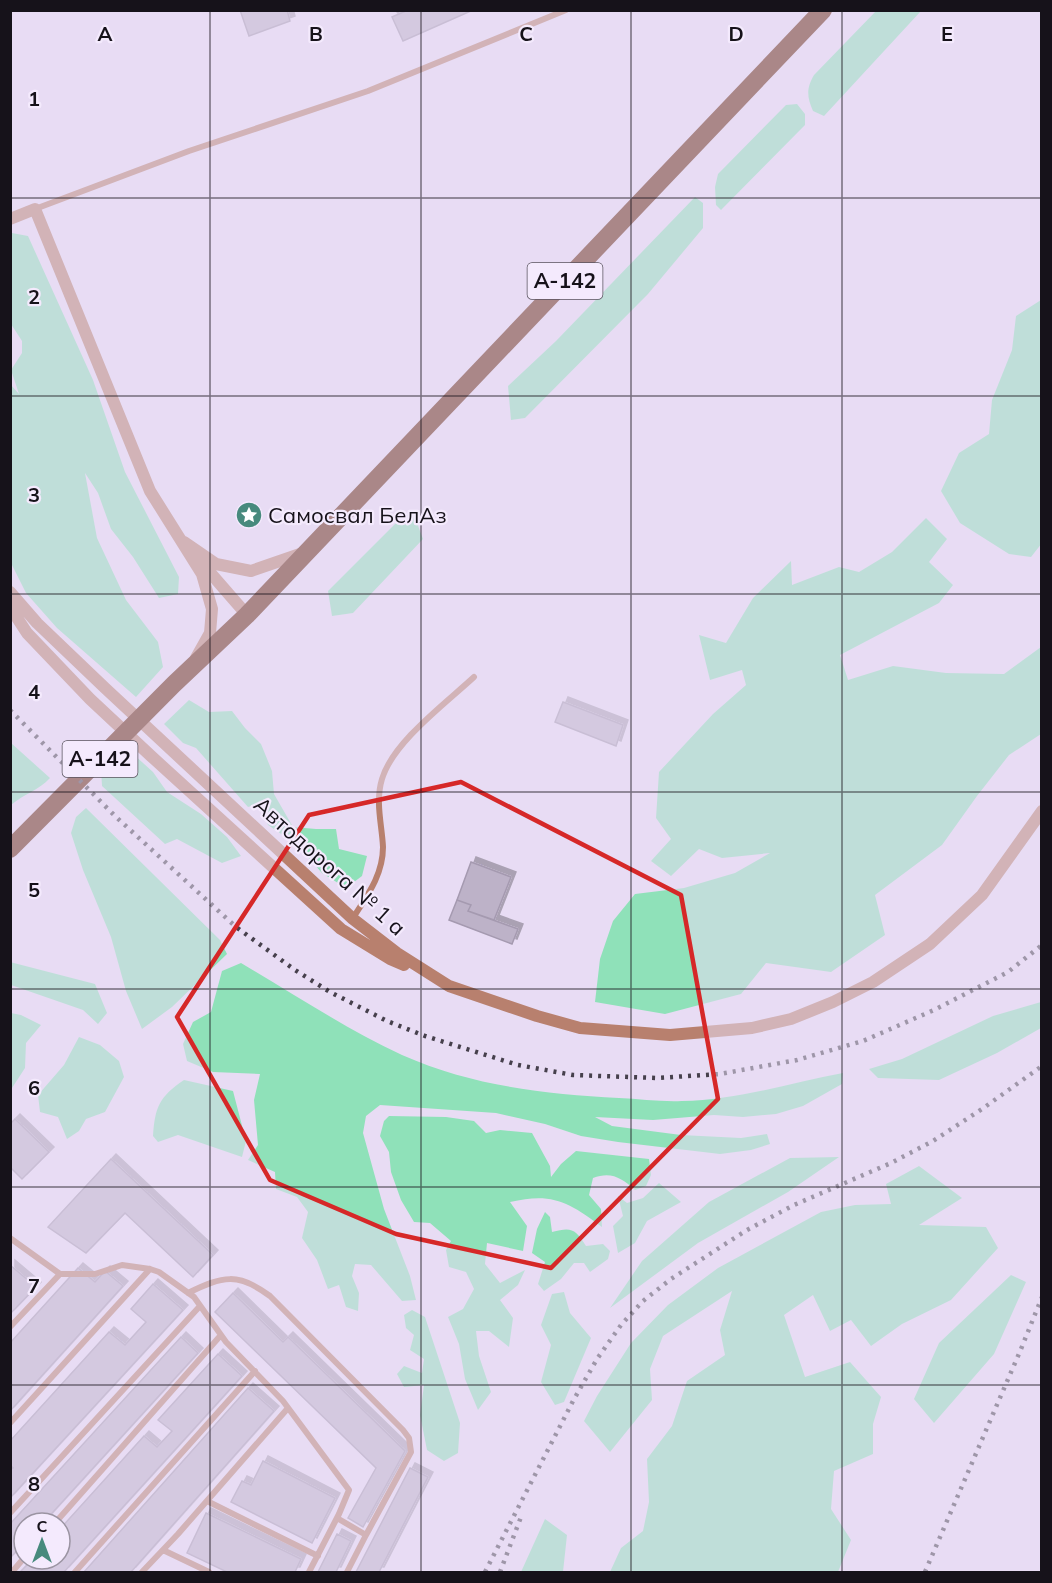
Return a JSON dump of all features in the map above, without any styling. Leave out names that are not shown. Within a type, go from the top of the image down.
[{"type":"highway","name":"А-142","points":[[10,849],[247,615],[823,10]]},
{"type":"street","points":[[10,219],[35,209],[150,491],[202,574],[212,609],[210,633],[190,669]]},
{"type":"street","points":[[178,537],[216,564],[251,571],[307,551]]},
{"type":"street","points":[[178,537],[247,615]]},
{"type":"street","name":"Автодорога № 1 а","points":[[10,592],[37,623],[352,919],[397,953],[449,986],[580,1028],[670,1035],[713,1033],[752,1028],[791,1019],[833,1002],[873,982],[930,944],[982,896],[1041,811]]},
{"type":"street","points":[[10,607],[27,633],[90,699],[341,929],[390,959],[449,986]]},
{"type":"lane","points":[[35,209],[189,151],[368,91],[566,10]]},
{"type":"lane","points":[[352,919],[379,876],[383,848],[378,814],[382,779],[399,747],[474,677]]},
{"type":"lane","points":[[10,1239],[60,1274],[95,1274],[122,1265],[159,1272],[188,1293],[200,1306],[221,1335],[288,1408],[349,1490],[309,1572]]},
{"type":"lane","points":[[10,1424],[150,1269]]},
{"type":"lane","points":[[10,1328],[60,1274]]},
{"type":"lane","points":[[188,1293],[201,1286],[227,1279],[243,1279],[256,1285],[270,1296],[409,1438],[411,1452],[347,1572]]},
{"type":"lane","points":[[10,1513],[200,1306]]},
{"type":"lane","points":[[66,1511],[221,1335]]},
{"type":"lane","points":[[75,1572],[255,1371]]},
{"type":"lane","points":[[142,1572],[288,1408]]},
{"type":"lane","points":[[207,1501],[318,1556]]},
{"type":"lane","points":[[337,1518],[366,1535]]},
{"type":"lane","points":[[163,1550],[209,1572]]},
{"type":"highlighted area","points":[[461,782],[681,895],[718,1099],[551,1268],[396,1234],[270,1180],[177,1017],[309,815]]},
{"type":"green space","points":[[877,10],[921,11],[824,116],[813,111],[808,93],[814,75]]},
{"type":"green space","points":[[797,104],[805,114],[805,125],[721,210],[716,205],[715,187],[718,174],[786,105]]},
{"type":"green space","points":[[695,197],[703,203],[703,228],[648,294],[525,418],[511,420],[508,386],[556,341]]},
{"type":"green space","points":[[10,234],[28,236],[93,380],[125,472],[179,577],[178,594],[159,598],[133,557],[111,529],[98,493],[85,473],[97,538],[126,600],[158,642],[163,667],[136,697],[57,628],[26,593],[11,563],[11,385],[19,394],[11,370],[22,353],[22,341],[11,324]]},
{"type":"green space","points":[[1041,300],[1042,543],[1031,557],[1009,554],[960,523],[941,491],[959,453],[989,434],[992,400],[1012,350],[1016,316]]},
{"type":"green space","points":[[404,515],[414,515],[423,539],[353,613],[332,616],[328,591]]},
{"type":"green space","points":[[926,518],[947,539],[929,562],[953,585],[939,603],[840,655],[848,680],[893,666],[946,673],[1004,674],[1041,647],[1041,734],[1009,755],[942,845],[875,895],[885,935],[831,972],[766,963],[741,994],[665,1014],[595,1002],[600,959],[613,921],[635,894],[684,888],[735,873],[770,853],[722,858],[699,849],[671,876],[651,861],[671,839],[656,818],[659,772],[713,714],[746,685],[742,670],[710,680],[699,635],[726,643],[753,598],[791,561],[792,585],[839,567],[859,572],[892,552]]},
{"type":"green space","points":[[189,700],[209,712],[232,711],[261,744],[272,771],[274,794],[293,827],[336,829],[339,849],[367,856],[362,876],[346,888],[322,873],[296,844],[268,825],[259,804],[248,807],[196,748],[183,743],[164,724]]},
{"type":"green space","points":[[11,743],[50,778],[11,805]]},
{"type":"green space","points":[[118,751],[132,753],[153,772],[167,792],[201,814],[227,837],[241,856],[222,863],[177,839],[165,844],[102,786],[101,769]]},
{"type":"green space","points":[[86,808],[220,940],[227,954],[172,1007],[142,1029],[126,991],[111,937],[83,870],[71,833],[76,817]]},
{"type":"green space","points":[[10,962],[95,984],[107,1013],[98,1024],[83,1010],[11,985]]},
{"type":"green space","points":[[241,963],[340,1023],[402,1055],[428,1066],[509,1087],[563,1094],[674,1101],[723,1098],[843,1073],[842,1084],[803,1106],[776,1114],[743,1117],[714,1115],[653,1120],[595,1117],[612,1126],[681,1135],[741,1138],[767,1134],[770,1144],[751,1150],[720,1154],[581,1136],[545,1124],[496,1113],[380,1105],[366,1116],[363,1133],[384,1209],[410,1276],[416,1300],[402,1301],[371,1265],[355,1264],[352,1276],[359,1293],[358,1311],[346,1307],[339,1285],[328,1289],[317,1260],[302,1238],[308,1212],[297,1197],[276,1189],[275,1172],[248,1160],[258,1145],[254,1100],[260,1074],[213,1072],[187,1061],[183,1044],[193,1022],[211,1012],[222,971]]},
{"type":"green space","points":[[1041,1002],[1041,1028],[997,1053],[939,1080],[878,1078],[869,1069],[902,1059],[993,1016]]},
{"type":"green space","points":[[11,1013],[21,1015],[41,1025],[26,1043],[25,1068],[12,1088]]},
{"type":"green space","points":[[79,1037],[100,1045],[119,1061],[124,1077],[105,1112],[86,1119],[79,1131],[67,1139],[58,1117],[40,1112],[38,1095],[64,1065]]},
{"type":"green space","points":[[184,1080],[233,1091],[246,1141],[242,1157],[178,1135],[158,1142],[153,1136],[155,1117],[160,1104],[169,1092]]},
{"type":"green space","points":[[389,1116],[446,1117],[474,1121],[486,1133],[500,1130],[532,1133],[550,1166],[551,1177],[561,1164],[576,1151],[649,1159],[651,1175],[646,1186],[635,1190],[616,1177],[605,1175],[593,1178],[589,1195],[601,1209],[602,1227],[580,1211],[559,1201],[537,1198],[510,1202],[527,1226],[523,1251],[487,1243],[485,1264],[500,1283],[525,1270],[518,1285],[500,1300],[513,1318],[509,1347],[489,1331],[476,1331],[479,1356],[491,1392],[478,1410],[465,1379],[459,1344],[448,1317],[463,1309],[474,1289],[466,1272],[449,1267],[446,1250],[451,1241],[430,1223],[414,1222],[401,1200],[391,1172],[389,1152],[380,1136],[384,1121]]},
{"type":"green space","points":[[839,1157],[788,1192],[698,1243],[610,1308],[642,1261],[709,1202],[790,1158]]},
{"type":"green space","points":[[919,1166],[962,1198],[919,1225],[986,1227],[998,1248],[951,1300],[902,1324],[871,1346],[851,1320],[830,1331],[813,1295],[784,1315],[805,1377],[850,1362],[881,1397],[873,1424],[873,1454],[834,1471],[831,1509],[851,1540],[838,1572],[610,1572],[621,1548],[643,1531],[649,1502],[647,1459],[672,1426],[687,1381],[725,1355],[720,1330],[732,1291],[663,1336],[650,1369],[652,1400],[610,1452],[584,1421],[631,1343],[668,1305],[718,1268],[821,1212],[855,1205],[891,1204],[886,1184]]},
{"type":"green space","points":[[659,1183],[681,1202],[647,1221],[635,1243],[618,1253],[613,1226],[623,1216],[618,1196],[627,1203],[643,1198]]},
{"type":"green space","points":[[545,1212],[550,1217],[552,1232],[569,1230],[576,1233],[586,1246],[603,1244],[610,1251],[608,1259],[590,1272],[584,1263],[574,1263],[561,1279],[544,1291],[538,1284],[545,1262],[532,1253],[537,1229]]},
{"type":"green space","points":[[1011,1275],[1026,1282],[994,1354],[934,1423],[914,1399],[939,1343]]},
{"type":"green space","points":[[564,1292],[570,1313],[591,1338],[564,1402],[555,1405],[541,1382],[551,1345],[541,1325],[552,1294]]},
{"type":"green space","points":[[412,1310],[425,1317],[460,1423],[458,1453],[444,1461],[427,1450],[420,1415],[424,1385],[404,1387],[397,1374],[404,1366],[422,1373],[424,1359],[410,1350],[414,1335],[406,1328],[404,1315]]},
{"type":"green space","points":[[545,1519],[567,1535],[563,1572],[521,1572]]},
{"type":"building","points":[[240,10],[287,10],[290,21],[249,36]]},
{"type":"building","points":[[408,10],[473,10],[403,41],[392,17]]},
{"type":"building","points":[[563,702],[623,725],[616,746],[555,722]]},
{"type":"building","points":[[471,862],[511,877],[494,920],[468,911],[471,905],[457,900]]},
{"type":"building","points":[[457,900],[471,905],[468,911],[518,929],[512,944],[449,920]]},
{"type":"building","points":[[15,1119],[49,1152],[22,1179],[10,1167],[10,1124]]},
{"type":"building","points":[[111,1159],[213,1255],[193,1277],[125,1213],[86,1253],[48,1227]]},
{"type":"building","points":[[10,1265],[36,1287],[10,1314]]},
{"type":"building","points":[[78,1268],[95,1282],[105,1271],[123,1286],[10,1411],[10,1343]]},
{"type":"building","points":[[153,1284],[183,1310],[10,1498],[10,1470],[13,1468],[10,1465],[10,1441],[109,1332],[125,1345],[146,1322],[131,1309]]},
{"type":"building","points":[[233,1293],[283,1342],[288,1337],[405,1451],[363,1527],[348,1518],[376,1468],[215,1312]]},
{"type":"building","points":[[181,1337],[198,1353],[54,1511],[22,1511]]},
{"type":"building","points":[[218,1354],[242,1376],[72,1563],[72,1516],[144,1436],[157,1447],[172,1431],[158,1420]]},
{"type":"building","points":[[248,1388],[274,1411],[131,1572],[84,1572]]},
{"type":"building","points":[[263,1461],[335,1498],[312,1543],[231,1502],[242,1481],[251,1485]]},
{"type":"building","points":[[410,1468],[428,1477],[379,1572],[356,1572]]},
{"type":"building","points":[[206,1513],[301,1559],[295,1572],[227,1572],[187,1553]]},
{"type":"building","points":[[12,1522],[12,1556],[10,1558],[10,1524]]},
{"type":"building","points":[[337,1534],[351,1541],[336,1572],[318,1572]]},
{"type":"building","points":[[21,1571],[65,1571],[64,1572]]},
{"type":"railway","points":[[10,710],[115,816],[236,927],[295,970],[330,992],[387,1021],[425,1036],[518,1065],[573,1075],[657,1078],[720,1074],[797,1060],[863,1041],[934,1010],[1008,972],[1042,945]]},
{"type":"railway","points":[[485,1572],[597,1359],[621,1325],[643,1301],[671,1279],[747,1230],[794,1205],[891,1163],[933,1141],[1042,1066]]},
{"type":"railway","points":[[925,1572],[1042,1297]]},
{"type":"railway","points":[[500,1572],[521,1517]]},
{"type":"place","name":"Самосвал БелАз","points":[[249,515]]}]
